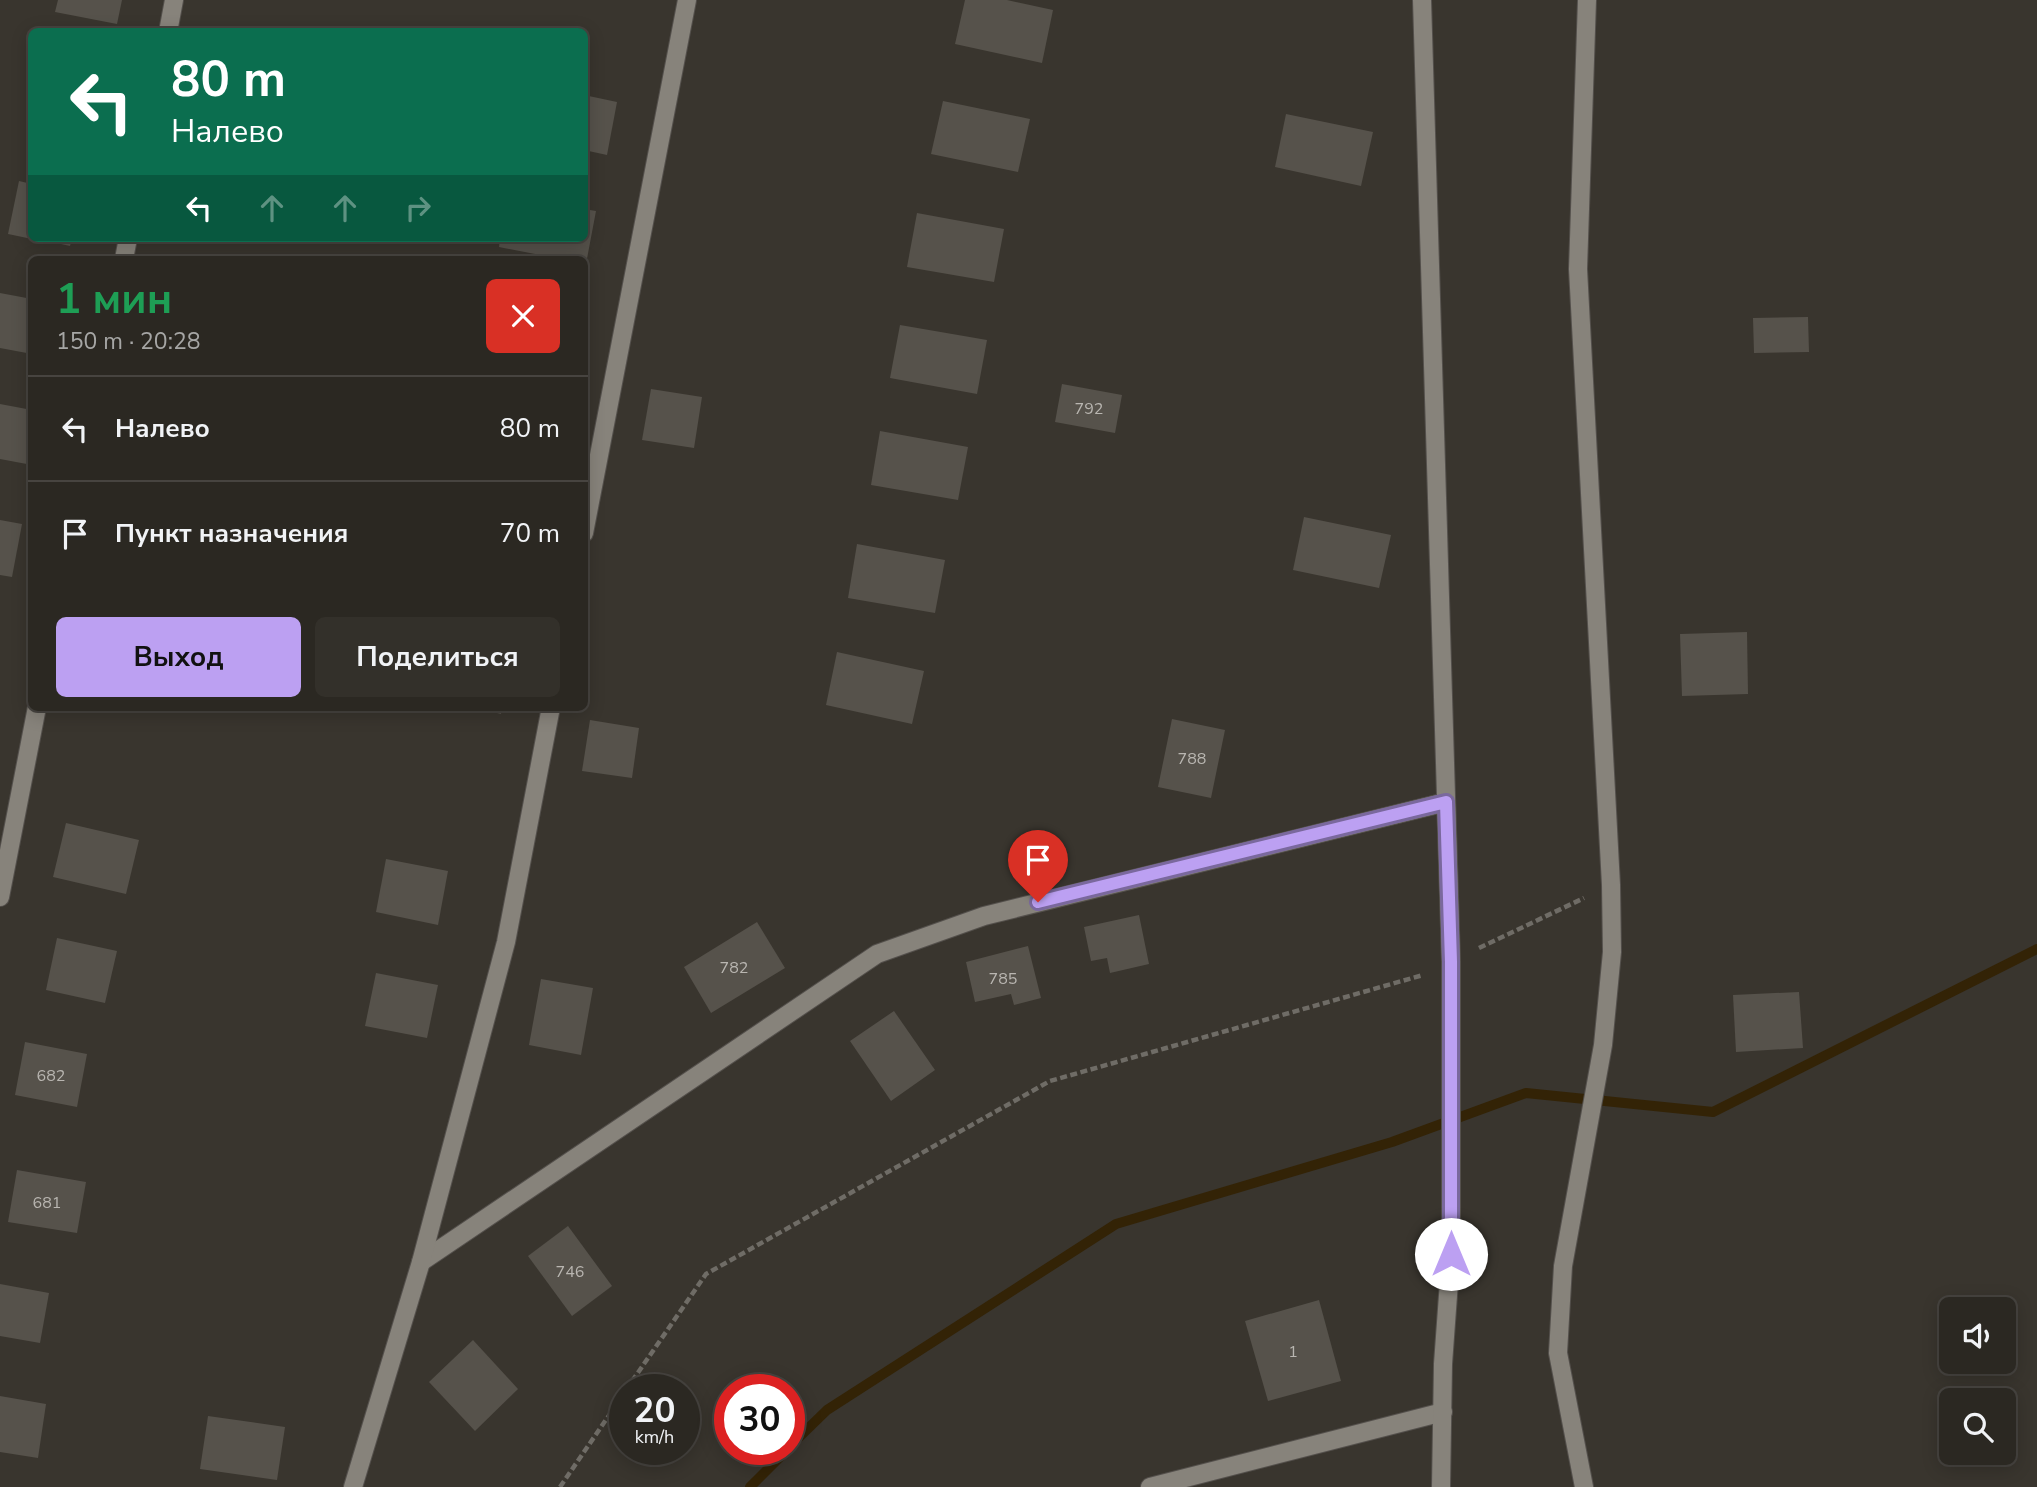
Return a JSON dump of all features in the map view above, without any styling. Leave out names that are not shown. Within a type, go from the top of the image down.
[{"type":"street","points":[[169,28],[174,0]]},
{"type":"street","points":[[588,512],[687,0]]},
{"type":"street","points":[[1422,0],[1451,962],[1451,1254],[1441,1487]]},
{"type":"street","points":[[1584,1487],[1558,1353],[1563,1266],[1603,1045],[1612,952],[1611,885],[1578,269],[1587,0]]},
{"type":"street","points":[[0,897],[36,711]]},
{"type":"street","points":[[353,1487],[421,1262],[506,942],[550,711]]},
{"type":"street","points":[[421,1262],[877,954],[984,916],[1446,802]]},
{"type":"street","points":[[1150,1487],[1443,1412]]},
{"type":"path","points":[[638,1374],[706,1274],[1050,1082],[1415,979],[1611,885]]},
{"type":"path","points":[[560,1487],[609,1416]]},
{"type":"building","points":[[58,0],[122,0],[117,24],[55,12]]},
{"type":"building","points":[[965,0],[1007,0],[1053,10],[1042,63],[955,44]]},
{"type":"building","points":[[588,96],[617,102],[607,155],[588,151]]},
{"type":"building","points":[[943,101],[1030,119],[1018,172],[931,154]]},
{"type":"building","points":[[1286,114],[1373,132],[1361,186],[1275,167]]},
{"type":"building","points":[[19,181],[28,183],[28,238],[8,234]]},
{"type":"building","points":[[588,210],[596,211],[588,256],[546,256],[499,247],[500,242],[588,242]]},
{"type":"building","points":[[917,213],[1004,229],[994,282],[907,267]]},
{"type":"building","points":[[52,242],[71,242],[70,246]]},
{"type":"building","points":[[0,293],[28,298],[28,353],[0,348]]},
{"type":"building","points":[[1808,317],[1809,352],[1754,353],[1753,318]]},
{"type":"building","points":[[900,325],[987,340],[977,394],[890,378]]},
{"type":"building","points":[[1062,384],[1122,395],[1115,433],[1055,422]]},
{"type":"building","points":[[651,389],[702,397],[694,448],[642,440]]},
{"type":"building","points":[[0,404],[28,409],[28,464],[0,459]]},
{"type":"building","points":[[880,431],[968,447],[958,500],[871,485]]},
{"type":"building","points":[[1304,517],[1391,535],[1379,588],[1293,570]]},
{"type":"building","points":[[0,520],[22,524],[12,577],[0,575]]},
{"type":"building","points":[[857,544],[945,560],[935,613],[848,598]]},
{"type":"building","points":[[1747,632],[1748,694],[1682,696],[1680,634]]},
{"type":"building","points":[[837,652],[924,671],[912,724],[826,705]]},
{"type":"building","points":[[1172,719],[1225,730],[1211,798],[1158,787]]},
{"type":"building","points":[[590,720],[639,728],[632,778],[582,771]]},
{"type":"building","points":[[66,823],[139,840],[126,894],[53,877]]},
{"type":"building","points":[[386,859],[448,871],[438,925],[376,912]]},
{"type":"building","points":[[1139,915],[1149,964],[1110,973],[1107,958],[1091,961],[1084,927]]},
{"type":"building","points":[[757,922],[785,968],[711,1013],[684,967]]},
{"type":"building","points":[[57,938],[117,951],[105,1003],[46,990]]},
{"type":"building","points":[[1028,946],[1041,998],[1014,1005],[1011,994],[975,1002],[966,962]]},
{"type":"building","points":[[376,973],[438,985],[427,1038],[365,1026]]},
{"type":"building","points":[[541,979],[593,988],[581,1055],[529,1045]]},
{"type":"building","points":[[1799,992],[1803,1048],[1736,1052],[1733,995]]},
{"type":"building","points":[[894,1011],[935,1070],[891,1101],[850,1041]]},
{"type":"building","points":[[25,1042],[87,1054],[77,1107],[15,1095]]},
{"type":"building","points":[[17,1170],[86,1182],[77,1233],[8,1222]]},
{"type":"building","points":[[568,1226],[612,1286],[572,1316],[528,1256]]},
{"type":"building","points":[[0,1284],[49,1293],[40,1343],[0,1336]]},
{"type":"building","points":[[1319,1300],[1341,1381],[1268,1401],[1245,1321]]},
{"type":"building","points":[[473,1340],[518,1389],[475,1431],[429,1382]]},
{"type":"building","points":[[0,1396],[46,1404],[38,1458],[0,1452]]},
{"type":"building","points":[[208,1416],[285,1427],[277,1480],[200,1469]]},
{"type":"waterway","points":[[805,1431],[827,1410],[1116,1224],[1392,1142],[1526,1093],[1713,1112],[2037,949]]},
{"type":"waterway","points":[[750,1487],[772,1465]]},
{"type":"route","points":[[1038,902],[1446,802],[1451,962],[1451,1254]]}]
